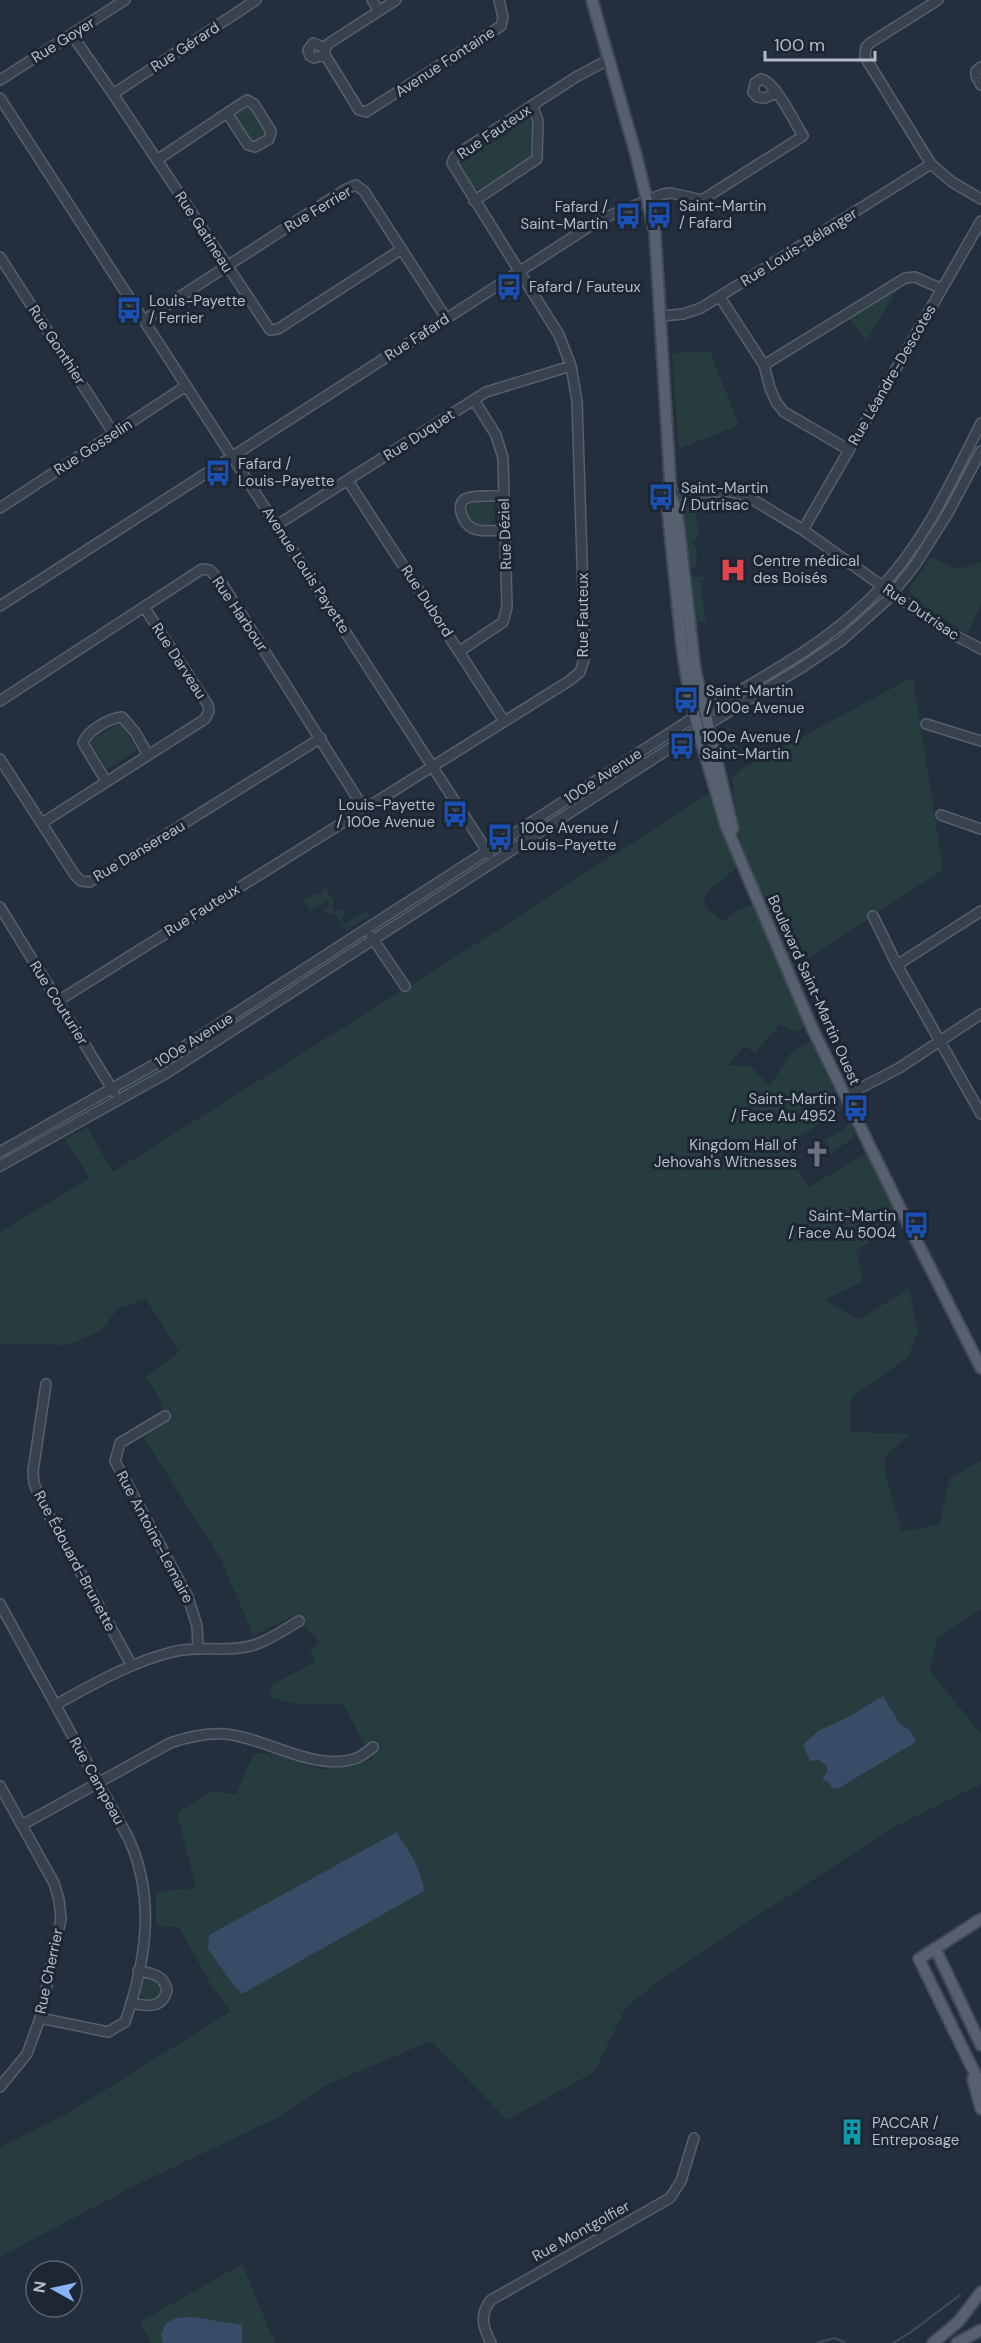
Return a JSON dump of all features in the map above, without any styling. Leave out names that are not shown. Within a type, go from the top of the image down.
[{"type":"main road","name":"Boulevard Saint-Martin Ouest","points":[[591,0],[648,201],[657,246],[671,495],[668,513],[682,648],[724,818],[800,1001],[981,1368]]},
{"type":"main road","points":[[981,1920],[919,1959],[981,2086]]},
{"type":"main road","points":[[935,1948],[981,2045]]},
{"type":"main road","points":[[967,2059],[981,2109]]},
{"type":"main road","points":[[933,2343],[959,2321],[981,2292]]},
{"type":"main road","points":[[957,2343],[981,2330]]},
{"type":"street","name":"Rue Goyer","points":[[0,80],[125,0]]},
{"type":"street","name":"Rue Gérard","points":[[113,94],[256,0]]},
{"type":"street","points":[[372,0],[379,11],[396,0]]},
{"type":"street","name":"Avenue Fontaine","points":[[379,11],[325,51],[359,110],[366,112],[496,29],[503,21],[499,0]]},
{"type":"street","points":[[938,0],[870,43],[864,53],[931,164],[943,176],[981,199]]},
{"type":"street","name":"Rue Gatineau","points":[[72,35],[265,325],[273,331],[402,249]]},
{"type":"street","name":"Rue Fauteux","points":[[58,1001],[577,676],[585,661],[585,608],[577,401],[571,366],[559,335],[453,168],[454,158],[576,77],[608,60]]},
{"type":"street","points":[[981,67],[976,71],[981,85]]},
{"type":"street","name":"Rue Fafard","points":[[0,606],[601,219],[663,194],[671,193],[694,200],[705,198],[803,136],[776,93]]},
{"type":"street","name":"Avenue Louis Payette","points":[[0,98],[493,861]]},
{"type":"street","points":[[157,160],[227,113],[244,102],[252,102],[270,129],[271,137],[257,147],[250,146],[227,113]]},
{"type":"street","points":[[474,201],[537,159],[538,121],[532,107]]},
{"type":"street","name":"Rue Louis-Bélanger","points":[[661,316],[692,312],[720,297],[931,164]]},
{"type":"street","name":"Rue Ferrier","points":[[144,320],[353,186],[358,186],[364,191],[446,318]]},
{"type":"street","name":"Rue Léandre-Descotes","points":[[803,530],[981,221]]},
{"type":"street","name":"Rue Gonthier","points":[[1,259],[114,434]]},
{"type":"street","points":[[764,365],[904,278],[915,277],[942,289]]},
{"type":"street","points":[[720,297],[764,365],[770,388],[776,402],[784,412],[849,450]]},
{"type":"street","name":"Rue Duquet","points":[[277,525],[486,392],[571,366]]},
{"type":"street","name":"Rue Gosselin","points":[[0,508],[186,386]]},
{"type":"street","name":"Rue Déziel","points":[[460,651],[499,625],[506,616],[501,448],[496,435],[474,400]]},
{"type":"street","name":"100e Avenue","points":[[0,1152],[179,1050],[700,714],[824,638],[854,614],[883,586],[906,556],[924,529],[981,423]]},
{"type":"street","name":"100e Avenue","points":[[0,1166],[185,1061],[493,861],[830,649],[855,630],[893,593],[915,565],[977,467],[981,451]]},
{"type":"street","name":"Rue Dubord","points":[[348,481],[504,721]]},
{"type":"street","name":"Rue Dutrisac","points":[[671,495],[727,491],[739,493],[803,530],[943,629],[981,649]]},
{"type":"street","points":[[504,496],[468,498],[462,502],[460,508],[463,519],[471,528],[478,531],[504,530]]},
{"type":"street","name":"Rue Harbour","points":[[0,701],[202,570],[210,570],[223,585],[364,809]]},
{"type":"street","name":"Rue Darveau","points":[[42,823],[206,719],[209,711],[199,691],[144,607]]},
{"type":"street","points":[[106,781],[83,743],[85,737],[108,721],[122,717],[135,732],[148,755]]},
{"type":"street","points":[[926,724],[981,741]]},
{"type":"street","name":"Rue Dansereau","points":[[0,759],[75,875],[81,881],[90,882],[321,738]]},
{"type":"street","points":[[941,815],[981,829]]},
{"type":"street","name":"Rue Couturier","points":[[0,907],[118,1100]]},
{"type":"street","points":[[897,965],[981,911]]},
{"type":"street","points":[[873,916],[897,965],[981,1114]]},
{"type":"street","points":[[367,929],[405,986]]},
{"type":"street","points":[[845,1096],[884,1077],[981,1014]]},
{"type":"street","name":"Rue Édouard-Brunette","points":[[46,1384],[33,1472],[34,1483],[40,1499],[131,1664]]},
{"type":"street","name":"Rue Antoine-Lemaire","points":[[165,1416],[126,1438],[117,1450],[115,1461],[188,1597],[197,1626],[198,1647]]},
{"type":"street","name":"Rue Campeau","points":[[0,1604],[129,1839],[144,1880],[146,1915],[138,1971],[125,2022],[108,2032],[40,2018]]},
{"type":"street","points":[[56,1705],[131,1664],[174,1651],[198,1647],[238,1648],[254,1645],[299,1621]]},
{"type":"street","points":[[22,1825],[170,1743],[208,1734],[245,1738],[319,1760],[357,1758],[373,1747]]},
{"type":"street","name":"Rue Cherrier","points":[[0,1786],[54,1883],[61,1919],[40,2018],[27,2054],[0,2086]]},
{"type":"street","points":[[131,2003],[153,2006],[161,2003],[167,1990],[162,1979],[156,1975],[138,1971]]},
{"type":"street","name":"Rue Montgolfier","points":[[491,2343],[483,2320],[485,2310],[491,2300],[670,2198],[681,2181],[694,2138]]},
{"type":"green space","points":[[246,107],[252,108],[267,132],[266,137],[256,143],[246,135],[238,121],[237,113]]},
{"type":"green space","points":[[529,118],[533,123],[532,158],[481,190],[473,189],[457,164],[458,161],[523,119]]},
{"type":"green space","points":[[898,288],[867,340],[849,319]]},
{"type":"green space","points":[[710,351],[739,425],[679,449],[672,353]]},
{"type":"green space","points":[[476,501],[493,503],[495,506],[494,522],[489,525],[472,524],[468,517],[468,508]]},
{"type":"green space","points":[[701,501],[701,506],[695,508],[699,535],[692,544],[697,548],[696,568],[690,569],[684,507],[689,502]]},
{"type":"green space","points":[[931,557],[958,569],[981,562],[981,605],[967,634],[926,607],[908,590]]},
{"type":"green space","points":[[703,576],[705,579],[700,580],[706,622],[695,622],[690,578]]},
{"type":"green space","points":[[913,677],[943,870],[792,969],[743,849],[738,830],[732,778],[742,769]]},
{"type":"green space","points":[[120,722],[137,750],[107,769],[90,741]]},
{"type":"green space","points":[[730,725],[731,736],[744,755],[730,763],[721,733]]},
{"type":"green space","points":[[626,766],[603,787],[506,849],[503,845]]},
{"type":"green space","points":[[709,793],[737,867],[705,894],[704,905],[722,922],[738,910],[753,904],[805,1027],[794,1032],[780,1024],[755,1053],[745,1046],[727,1065],[751,1067],[770,1086],[791,1053],[811,1041],[843,1109],[784,1146],[809,1187],[867,1153],[899,1223],[856,1251],[863,1281],[824,1300],[859,1320],[909,1288],[918,1333],[908,1357],[851,1398],[851,1432],[910,1434],[884,1458],[885,1473],[902,1532],[939,1524],[950,1478],[981,1461],[981,1609],[938,1638],[930,1671],[981,1734],[981,1784],[889,1830],[664,1977],[626,2007],[594,2072],[507,2120],[431,2041],[324,2086],[281,2116],[134,2186],[0,2257],[0,2147],[70,2112],[231,2011],[212,1987],[179,1927],[156,1926],[156,1892],[196,1888],[177,1813],[210,1791],[236,1794],[254,1754],[281,1756],[322,1769],[333,1769],[372,1759],[343,1704],[305,1704],[269,1697],[273,1684],[315,1662],[310,1651],[320,1642],[294,1616],[253,1635],[222,1561],[144,1438],[165,1416],[159,1398],[146,1377],[179,1352],[146,1299],[118,1308],[101,1331],[67,1345],[0,1344],[0,1232],[90,1178],[65,1139],[87,1127],[113,1172],[468,949]]},
{"type":"green space","points":[[325,888],[335,903],[331,906],[327,900],[310,911],[304,901],[317,893],[318,895],[323,894],[321,890]]},
{"type":"green space","points":[[331,906],[335,912],[340,909],[346,914],[341,919],[344,924],[366,912],[369,916],[346,930],[335,913],[330,915],[327,911],[323,914],[321,912]]},
{"type":"green space","points":[[359,939],[361,943],[173,1064],[126,1091],[124,1087]]},
{"type":"green space","points":[[849,1120],[856,1136],[831,1153],[824,1141],[846,1127]]},
{"type":"green space","points":[[150,1979],[158,1982],[161,1990],[158,1998],[150,2001],[142,1998],[139,1990],[142,1982]]},
{"type":"green space","points":[[242,2264],[275,2343],[151,2343],[140,2322]]},
{"type":"water","points":[[883,1696],[900,1724],[910,1730],[916,1742],[837,1789],[832,1788],[822,1779],[828,1771],[826,1765],[819,1760],[810,1761],[803,1745],[818,1731],[850,1716]]},
{"type":"water","points":[[397,1832],[417,1866],[424,1891],[242,1994],[208,1949],[209,1935]]},
{"type":"water","points":[[193,2317],[242,2325],[242,2343],[163,2343],[161,2335],[166,2323],[176,2318]]},
{"type":"waterway","points":[[893,2343],[960,2295]]},
{"type":"waterway","points":[[817,2343],[834,2338],[844,2342]]},
{"type":"place","name":"Saint-Martin / Fafard","points":[[659,215]]},
{"type":"place","name":"Fafard / Saint-Martin","points":[[628,216]]},
{"type":"place","name":"Fafard / Fauteux","points":[[509,287]]},
{"type":"place","name":"Louis-Payette / Ferrier","points":[[129,310]]},
{"type":"place","name":"Fafard / Louis-Payette","points":[[218,473]]},
{"type":"place","name":"Saint-Martin / Dutrisac","points":[[661,497]]},
{"type":"place","name":"Centre médical des Boisés","points":[[733,570]]},
{"type":"place","name":"Saint-Martin / 100e Avenue","points":[[686,700]]},
{"type":"place","name":"100e Avenue / Saint-Martin","points":[[682,746]]},
{"type":"place","name":"Louis-Payette / 100e Avenue","points":[[455,814]]},
{"type":"place","name":"100e Avenue / Louis-Payette","points":[[500,837]]},
{"type":"place","name":"Saint-Martin / Face Au 4952","points":[[856,1108]]},
{"type":"place","name":"Kingdom Hall of Jehovah's Witnesses","points":[[817,1154]]},
{"type":"place","name":"Saint-Martin / Face Au 5004","points":[[916,1225]]},
{"type":"place","name":"PACCAR / Entreposage","points":[[852,2132]]}]
